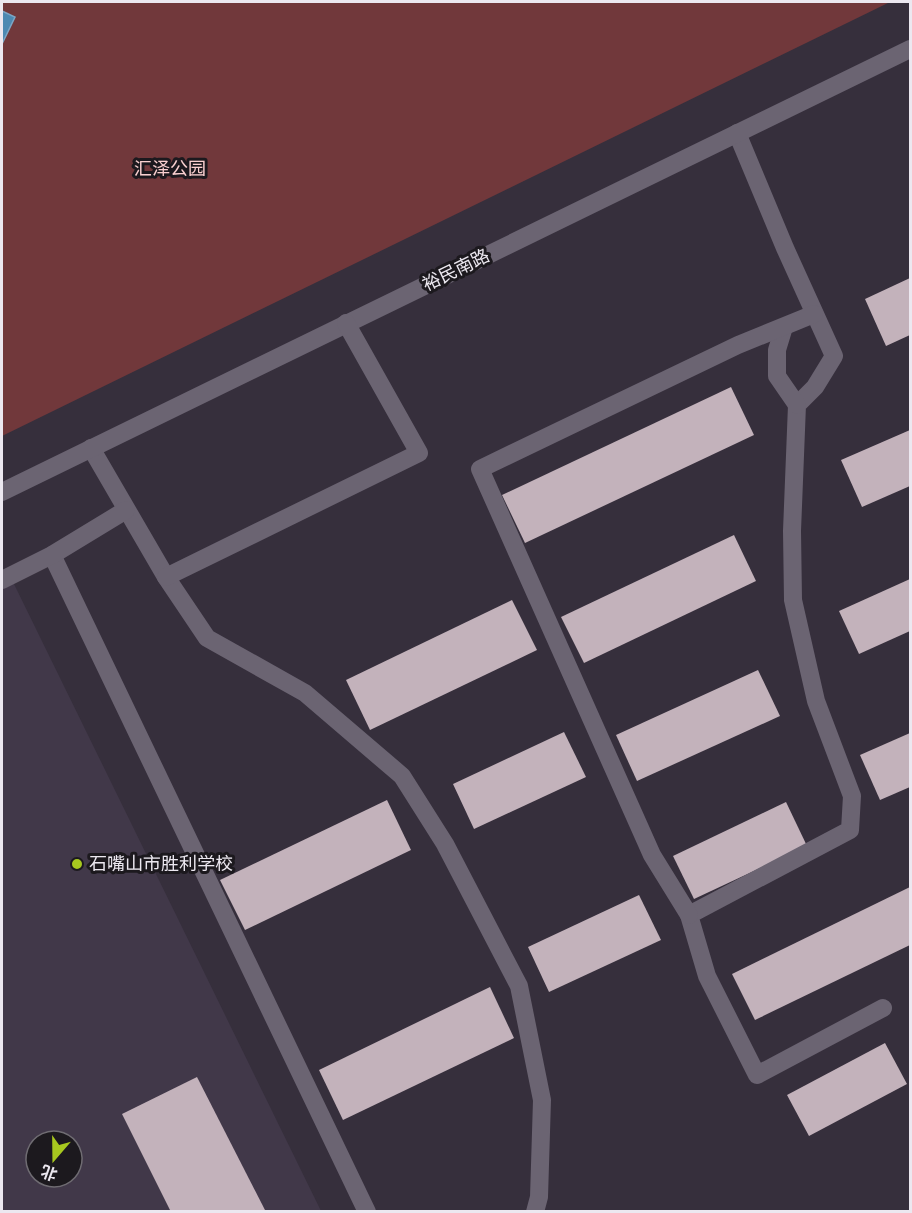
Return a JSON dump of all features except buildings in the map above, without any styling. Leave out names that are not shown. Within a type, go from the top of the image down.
[{"type":"street","name":"裕民南路","points":[[2,492],[910,49]]},
{"type":"street","points":[[737,133],[834,356],[815,387],[797,405]]},
{"type":"street","points":[[814,314],[738,345],[480,469],[652,855],[688,915],[707,976],[757,1075],[883,1008]]},
{"type":"street","points":[[166,577],[419,453],[346,323]]},
{"type":"street","points":[[688,915],[850,830],[852,796],[816,701],[793,600],[792,531],[797,405],[777,376],[777,350],[784,327]]},
{"type":"street","points":[[91,448],[166,577],[207,638],[305,693],[402,776],[445,844],[519,986],[542,1100],[539,1197],[535,1212]]},
{"type":"street","points":[[2,580],[52,555],[126,510]]},
{"type":"street","points":[[52,555],[367,1212]]},
{"type":"shaded area","name":"石嘴山市胜利学校","points":[[13,582],[321,1211],[2,1212],[2,588]]},
{"type":"green space","name":"汇泽公园","points":[[2,2],[890,2],[2,436]]},
{"type":"water","points":[[2,11],[15,17],[2,44]]},
{"type":"place","name":"石嘴山市胜利学校","points":[[77,864]]}]
